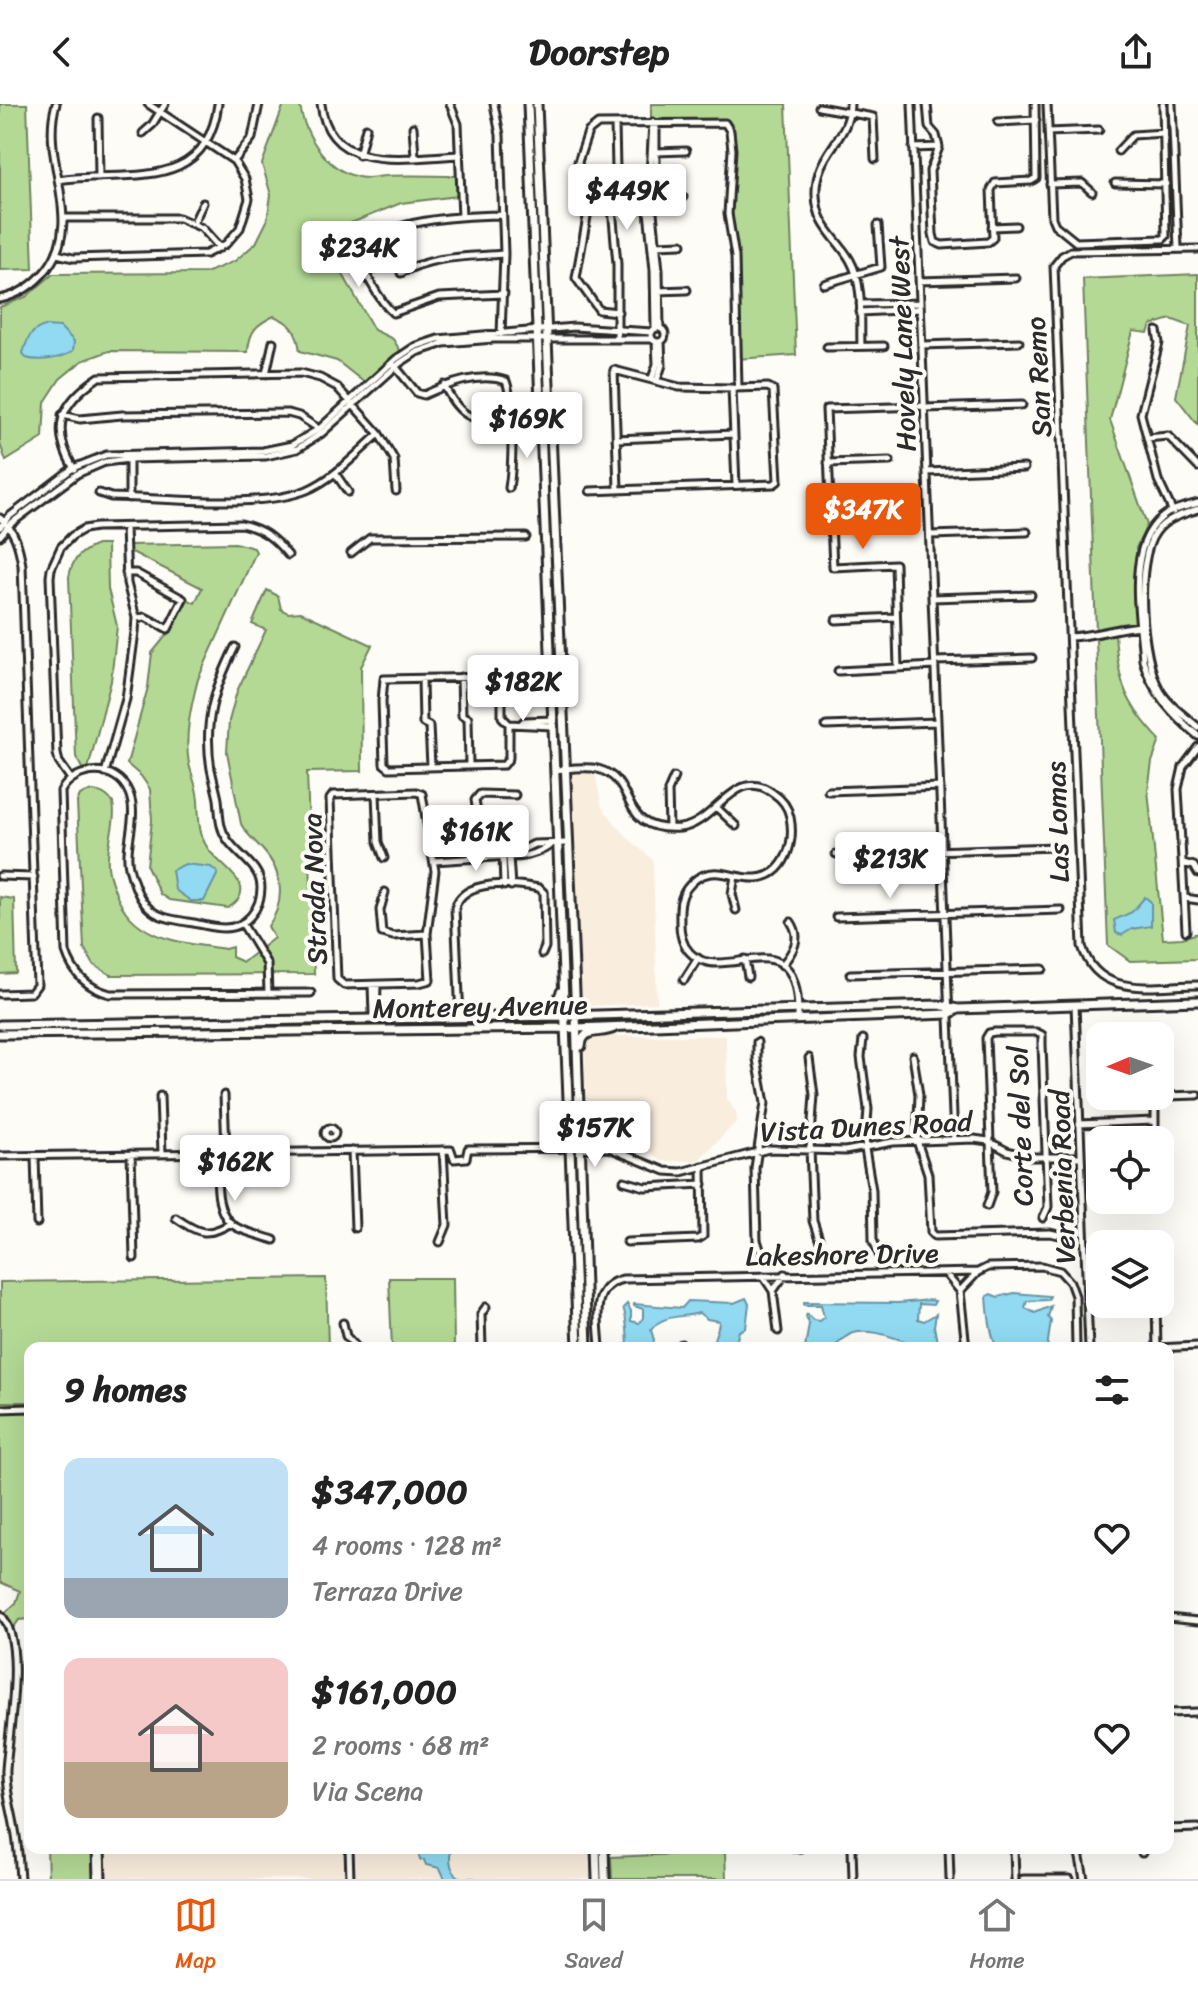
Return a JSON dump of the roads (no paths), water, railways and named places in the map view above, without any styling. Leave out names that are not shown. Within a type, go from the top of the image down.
[{"type":"main road","points":[[528,104],[553,723],[567,843],[576,1016],[578,1342]]},
{"type":"main road","points":[[537,104],[560,770],[554,843],[587,1342]]},
{"type":"main road","points":[[513,1017],[554,1008],[559,1002],[563,982]]},
{"type":"main road","name":"Monterey Avenue","points":[[0,1034],[576,1028],[949,1005],[958,1009],[1198,1001]]},
{"type":"main road","name":"Monterey Avenue","points":[[0,1025],[798,1013],[949,1014],[958,1009]]},
{"type":"main road","points":[[338,1029],[369,1024],[375,1019]]},
{"type":"main road","points":[[56,1034],[65,1026],[91,1023]]},
{"type":"main road","points":[[577,1076],[581,1068],[583,1038],[590,1032],[611,1030],[617,1026]]},
{"type":"main road","points":[[596,1854],[598,1879]]},
{"type":"main road","points":[[604,1854],[605,1879]]},
{"type":"street","points":[[0,299],[30,286],[57,254],[63,235],[64,218],[51,138],[56,104]]},
{"type":"street","points":[[57,254],[73,258],[206,254],[231,240],[240,228],[249,199],[245,179],[234,161],[148,104]]},
{"type":"street","points":[[143,133],[165,104]]},
{"type":"street","points":[[58,180],[150,175],[172,170],[194,156],[205,141],[212,129],[218,104]]},
{"type":"street","points":[[234,161],[252,138],[259,104]]},
{"type":"street","points":[[321,104],[327,127],[335,139],[359,155],[377,158],[460,155]]},
{"type":"street","points":[[450,104],[458,124],[462,217]]},
{"type":"street","points":[[494,104],[500,135],[504,254],[501,335]]},
{"type":"street","points":[[850,104],[842,132],[823,158],[816,190],[821,219],[829,235],[850,259],[856,273],[861,346]]},
{"type":"street","name":"Hovely Lane West","points":[[912,104],[954,1140]]},
{"type":"street","points":[[927,104],[929,127],[936,135],[939,147],[930,171],[933,234],[935,242],[942,245],[988,242],[993,238],[991,190],[995,183],[1036,178],[1035,104]]},
{"type":"street","points":[[1047,104],[1052,222],[1076,242],[1163,239],[1168,233],[1163,104]]},
{"type":"street","points":[[1172,104],[1178,248]]},
{"type":"street","points":[[819,107],[873,117],[875,159]]},
{"type":"street","points":[[98,118],[99,177]]},
{"type":"street","points":[[998,122],[1036,120]]},
{"type":"street","points":[[653,122],[656,124],[652,198],[657,291],[655,379]]},
{"type":"street","points":[[618,312],[599,310],[576,278],[587,217],[578,159],[588,132],[594,126],[615,124],[725,123],[730,131],[732,183],[728,214],[735,257],[736,485]]},
{"type":"street","points":[[615,124],[612,231],[617,264],[617,338]]},
{"type":"street","points":[[413,127],[415,156]]},
{"type":"street","points":[[359,155],[366,128]]},
{"type":"street","points":[[1048,132],[1099,130]]},
{"type":"street","points":[[1118,151],[1133,135],[1164,133]]},
{"type":"street","points":[[913,148],[939,147]]},
{"type":"street","points":[[654,152],[686,151]]},
{"type":"street","points":[[1050,184],[1082,183],[1092,192]]},
{"type":"street","points":[[1115,183],[1166,184]]},
{"type":"street","points":[[652,198],[683,197]]},
{"type":"street","points":[[194,222],[203,203]]},
{"type":"street","points":[[502,215],[422,221],[368,239],[357,248],[372,282],[393,313],[439,297],[504,294]]},
{"type":"street","points":[[64,218],[166,216],[194,222],[220,248]]},
{"type":"street","points":[[824,284],[881,267],[878,225]]},
{"type":"street","points":[[992,227],[1016,226]]},
{"type":"street","points":[[653,245],[682,244]]},
{"type":"street","name":"San Remo","points":[[1070,637],[1054,266],[1071,251],[1198,249]]},
{"type":"street","points":[[401,273],[424,261],[504,254]]},
{"type":"street","points":[[919,281],[1016,278]]},
{"type":"street","points":[[657,291],[687,290]]},
{"type":"street","points":[[860,308],[920,306]]},
{"type":"street","points":[[546,335],[572,327],[656,336]]},
{"type":"street","points":[[1157,331],[1159,343],[1141,414],[1158,480],[1174,514]]},
{"type":"street","points":[[0,536],[3,523],[75,471],[106,455],[284,454],[297,449],[394,364],[444,343],[501,335],[656,336]]},
{"type":"street","points":[[266,374],[273,342]]},
{"type":"street","points":[[922,345],[1019,342]]},
{"type":"street","points":[[827,347],[884,346]]},
{"type":"street","points":[[394,364],[417,393],[424,395],[461,380],[506,381],[512,473],[509,488]]},
{"type":"street","points":[[590,491],[774,484],[778,481],[773,390],[768,387],[679,387],[614,370],[618,489]]},
{"type":"street","points":[[75,471],[61,440],[62,415],[77,394],[99,377],[301,373],[337,387],[379,434],[394,459],[396,491]]},
{"type":"street","points":[[444,385],[466,416],[478,421],[510,420]]},
{"type":"street","points":[[898,668],[895,564],[833,567],[826,409],[1022,405]]},
{"type":"street","points":[[62,415],[80,419],[122,415],[288,413],[299,416],[320,431]]},
{"type":"street","points":[[99,493],[129,498],[262,499],[306,490],[335,473],[379,434]]},
{"type":"street","points":[[616,439],[734,434]]},
{"type":"street","points":[[1147,438],[1168,436],[1198,467]]},
{"type":"street","points":[[129,456],[129,498]]},
{"type":"street","points":[[828,463],[890,461]]},
{"type":"street","points":[[927,472],[1024,468]]},
{"type":"street","points":[[335,473],[348,492]]},
{"type":"street","points":[[1198,506],[1174,514],[1156,531],[1144,555],[1143,626],[1143,660],[1152,685],[1175,717],[1198,736]]},
{"type":"street","points":[[830,514],[892,512]]},
{"type":"street","points":[[0,994],[31,993],[37,985],[22,565],[16,539],[3,523]]},
{"type":"street","points":[[71,779],[57,754],[51,569],[61,547],[72,536],[96,527],[241,524],[273,537],[288,555]]},
{"type":"street","points":[[105,773],[126,699],[136,618],[126,573],[125,527]]},
{"type":"street","points":[[930,535],[1027,532]]},
{"type":"street","points":[[351,553],[370,538],[526,537]]},
{"type":"street","points":[[126,573],[136,573],[183,599],[168,629],[145,617],[136,618]]},
{"type":"street","points":[[932,598],[1031,595]]},
{"type":"street","points":[[836,620],[896,617]]},
{"type":"street","points":[[1070,637],[1095,636],[1121,627],[1143,626]]},
{"type":"street","points":[[1143,626],[1149,667],[1160,691],[1198,727]]},
{"type":"street","name":"Las Lomas","points":[[1070,637],[1081,935],[1085,958],[1117,986],[1198,985]]},
{"type":"street","points":[[235,647],[212,699],[207,737],[220,828],[254,869],[261,886],[255,911],[242,923],[226,928],[158,916],[146,907],[139,897],[128,865],[133,812],[129,791],[119,779],[105,773],[83,772],[71,779],[61,791],[66,952],[77,974],[101,991],[121,995],[311,993]]},
{"type":"street","points":[[838,671],[1032,658]]},
{"type":"street","points":[[502,678],[502,717],[509,724],[507,763],[389,768],[384,764],[384,679],[552,676]]},
{"type":"street","points":[[461,677],[462,715],[468,718],[469,765]]},
{"type":"street","points":[[422,679],[423,723],[429,726],[431,766]]},
{"type":"street","points":[[509,724],[524,721],[553,723]]},
{"type":"street","points":[[826,726],[937,722]]},
{"type":"street","points":[[1186,931],[1178,789],[1183,767],[1198,747]]},
{"type":"street","points":[[560,770],[598,769],[608,774],[642,822],[669,828],[694,825],[734,791],[764,787],[778,797],[787,807],[791,827],[786,857],[767,875],[756,878],[709,874],[694,880],[680,903],[681,935],[686,947],[698,958],[717,965],[745,958],[766,958],[782,965],[794,978],[798,1013]]},
{"type":"street","points":[[669,828],[668,791],[674,777]]},
{"type":"street","points":[[828,791],[940,787]]},
{"type":"street","points":[[778,797],[785,789]]},
{"type":"street","points":[[375,1019],[374,985],[425,983],[430,980],[427,934],[435,882],[422,794],[376,794],[378,842],[384,858]]},
{"type":"street","name":"Strada Nova","points":[[374,985],[341,984],[330,804],[333,795],[376,794]]},
{"type":"street","points":[[484,858],[475,800],[480,794],[515,795]]},
{"type":"street","points":[[716,807],[736,826]]},
{"type":"street","points":[[434,861],[506,857],[534,844],[567,843]]},
{"type":"street","points":[[836,854],[1058,847]]},
{"type":"street","points":[[506,857],[508,886]]},
{"type":"street","points":[[1183,863],[1194,866],[1198,873]]},
{"type":"street","points":[[0,876],[34,877]]},
{"type":"street","points":[[735,876],[732,894],[736,910]]},
{"type":"street","points":[[460,1018],[455,915],[461,895],[473,887],[508,886],[535,887],[544,893],[545,947],[542,954]]},
{"type":"street","points":[[385,892],[380,910],[382,933],[393,936],[427,934]]},
{"type":"street","points":[[1185,898],[1198,900]]},
{"type":"street","points":[[836,917],[1061,910]]},
{"type":"street","points":[[782,965],[795,947],[796,928],[791,922]]},
{"type":"street","points":[[242,923],[267,964],[268,993]]},
{"type":"street","points":[[684,980],[698,958]]},
{"type":"street","points":[[745,958],[748,977]]},
{"type":"street","points":[[850,974],[1043,969]]},
{"type":"street","name":"Verbenia Road","points":[[1075,1005],[1089,1342]]},
{"type":"street","name":"Corte del Sol","points":[[990,1141],[986,1038],[989,1033],[1036,1032],[1042,1035],[1047,1158],[1048,1207],[1043,1218]]},
{"type":"street","points":[[863,1039],[861,1057],[868,1109],[865,1149],[872,1190],[873,1240],[880,1257]]},
{"type":"street","points":[[757,1042],[765,1103],[755,1168],[757,1240],[763,1259]]},
{"type":"street","points":[[913,1056],[919,1095],[917,1141],[928,1174],[931,1232],[935,1236],[1050,1233],[1068,1237]]},
{"type":"street","points":[[809,1058],[815,1109],[810,1149],[813,1221],[819,1239]]},
{"type":"street","points":[[224,1095],[226,1152]]},
{"type":"street","points":[[1154,1126],[1155,1099],[1198,1095]]},
{"type":"street","points":[[160,1096],[162,1153]]},
{"type":"street","points":[[1079,1124],[1154,1121]]},
{"type":"street","points":[[330,1138],[330,1151]]},
{"type":"street","name":"Vista Dunes Road","points":[[0,1156],[451,1150],[454,1159],[460,1160],[466,1158],[468,1149],[609,1148],[665,1171],[681,1172],[757,1151],[865,1149],[893,1142],[982,1139],[1016,1154],[1047,1158],[1080,1157]]},
{"type":"street","points":[[987,1206],[992,1192],[990,1141]]},
{"type":"street","points":[[440,1242],[447,1225],[443,1150]]},
{"type":"street","points":[[352,1151],[355,1228]]},
{"type":"street","points":[[217,1152],[220,1205],[225,1218],[235,1227],[274,1240]]},
{"type":"street","points":[[131,1154],[134,1258]]},
{"type":"street","points":[[35,1156],[37,1223]]},
{"type":"street","points":[[627,1242],[698,1239],[703,1236],[702,1166]]},
{"type":"street","points":[[624,1181],[645,1187],[703,1184]]},
{"type":"street","points":[[176,1218],[205,1233],[216,1232],[231,1223]]},
{"type":"street","name":"Lakeshore Drive","points":[[600,1342],[598,1302],[603,1289],[616,1280],[804,1273],[814,1277],[978,1272],[988,1267],[1042,1266],[1060,1271],[1073,1288],[1076,1342]]},
{"type":"street","points":[[960,1291],[978,1272]]},
{"type":"street","points":[[945,1273],[960,1291],[965,1342]]},
{"type":"street","points":[[773,1291],[785,1274]]},
{"type":"street","points":[[762,1275],[773,1291],[778,1331]]},
{"type":"street","points":[[482,1342],[481,1314],[486,1307]]},
{"type":"street","points":[[1156,1318],[1157,1342]]},
{"type":"street","points":[[343,1323],[346,1336],[352,1342]]},
{"type":"street","points":[[1174,1347],[1198,1346]]},
{"type":"street","points":[[0,1409],[24,1408]]},
{"type":"street","points":[[0,1614],[7,1621],[12,1636],[13,1712],[6,1785],[16,1834],[20,1879]]},
{"type":"street","points":[[1174,1619],[1198,1621]]},
{"type":"street","points":[[1174,1713],[1198,1712]]},
{"type":"street","points":[[1174,1829],[1198,1828]]},
{"type":"street","points":[[99,1854],[100,1879]]},
{"type":"street","points":[[349,1854],[350,1879]]},
{"type":"street","points":[[852,1854],[853,1879]]},
{"type":"street","points":[[949,1854],[950,1879]]},
{"type":"street","points":[[1014,1854],[1015,1879]]},
{"type":"street","points":[[1079,1854],[1084,1879]]},
{"type":"street","points":[[1023,1879],[1070,1879]]},
{"type":"water","points":[[45,326],[60,327],[74,341],[73,351],[50,359],[26,358],[23,353],[30,336]]},
{"type":"water","points":[[185,864],[211,867],[218,873],[204,901],[191,901],[175,890],[172,870]]},
{"type":"water","points":[[1145,897],[1151,902],[1151,926],[1132,929],[1122,935],[1116,933],[1114,920],[1132,912]]},
{"type":"water","points":[[1014,1293],[1050,1296],[1048,1300],[1027,1301],[1025,1308],[1035,1313],[1051,1306],[1048,1342],[995,1342],[987,1296]]},
{"type":"water","points":[[746,1298],[749,1304],[746,1328],[739,1331],[736,1342],[714,1342],[719,1321],[707,1319],[699,1313],[661,1321],[651,1330],[654,1342],[628,1342],[623,1308],[627,1304],[631,1321],[639,1323],[643,1318],[643,1309],[634,1304],[682,1308],[688,1301],[734,1303]]},
{"type":"water","points":[[935,1301],[933,1305],[919,1304],[918,1319],[924,1321],[936,1314],[937,1342],[907,1342],[864,1332],[850,1334],[840,1342],[806,1342],[807,1314],[813,1320],[819,1321],[824,1317],[821,1305],[804,1305],[804,1302]]},
{"type":"water","points":[[418,1854],[451,1854],[453,1870],[458,1876],[476,1879],[445,1879],[440,1868],[426,1865],[424,1860],[420,1860]]}]
